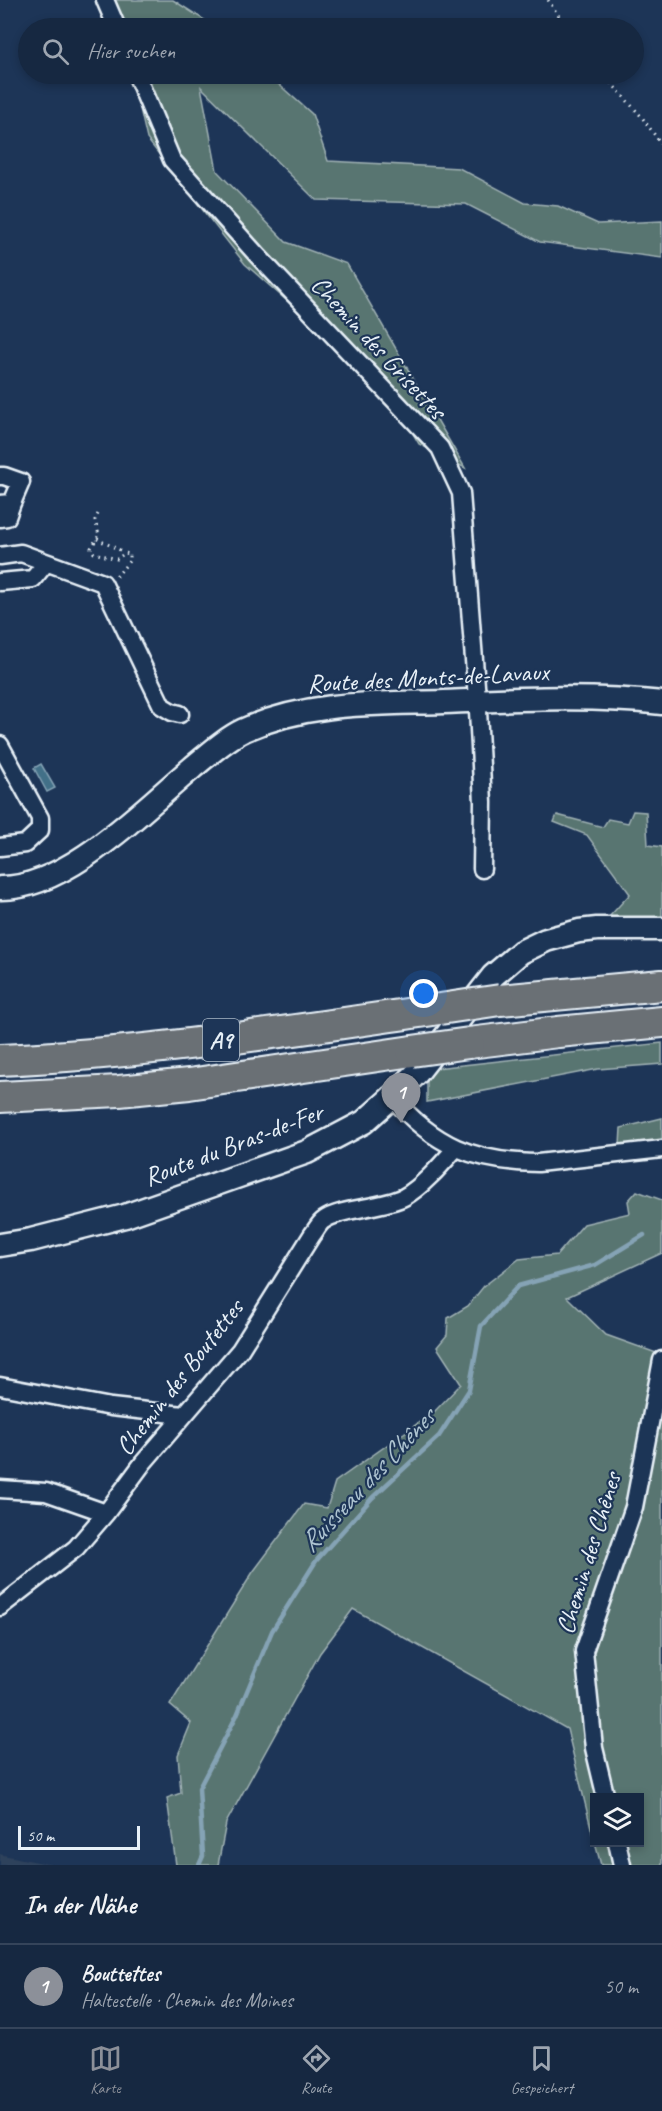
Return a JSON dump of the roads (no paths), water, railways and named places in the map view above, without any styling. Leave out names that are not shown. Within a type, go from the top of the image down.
[{"type":"highway","name":"A9","points":[[0,1060],[91,1055],[179,1046],[500,1000],[662,985]]},
{"type":"highway","name":"A9","points":[[0,1097],[189,1084],[469,1043],[662,1022]]},
{"type":"street","points":[[105,0],[113,18]]},
{"type":"street","name":"Chemin des Grisettes","points":[[140,84],[172,160],[257,255],[440,448],[461,493],[483,802],[482,869]]},
{"type":"street","points":[[0,476],[21,482],[6,503],[7,517],[0,518]]},
{"type":"street","points":[[0,556],[21,553],[103,583],[162,706],[180,714]]},
{"type":"street","points":[[0,582],[33,579],[46,563]]},
{"type":"street","name":"Route des Monts-de-Lavaux","points":[[0,888],[32,884],[68,868],[98,848],[212,752],[241,731],[275,718],[326,706],[477,700],[597,697],[662,703]]},
{"type":"street","points":[[0,745],[40,818],[40,830],[25,844],[0,847]]},
{"type":"street","name":"Route du Bras-de-Fer","points":[[0,1245],[31,1240],[125,1216],[296,1156],[364,1122],[392,1097],[418,1072],[493,976],[521,952],[546,940],[597,929],[662,929]]},
{"type":"street","points":[[392,1097],[427,1132],[455,1149],[501,1160],[538,1163],[662,1149]]},
{"type":"street","name":"Chemin des Boutettes","points":[[0,1607],[76,1548],[106,1513],[183,1414],[240,1350],[312,1235],[324,1220],[338,1214],[387,1204],[405,1196],[439,1168],[455,1149]]},
{"type":"street","name":"Chemin des Chênes","points":[[605,1793],[594,1748],[584,1651],[634,1507],[662,1360]]},
{"type":"street","points":[[0,1386],[111,1407],[183,1414]]},
{"type":"street","points":[[0,1489],[46,1492],[106,1513]]},
{"type":"street","points":[[618,1847],[622,1865]]},
{"type":"waterway","name":"Ruisseau des Chênes","points":[[199,1865],[203,1856],[199,1788],[237,1715],[272,1631],[316,1561],[372,1498],[439,1436],[469,1390],[481,1326],[518,1286],[595,1265],[644,1235]]},
{"type":"place","name":"Bouttettes","points":[[401,1123]]}]
